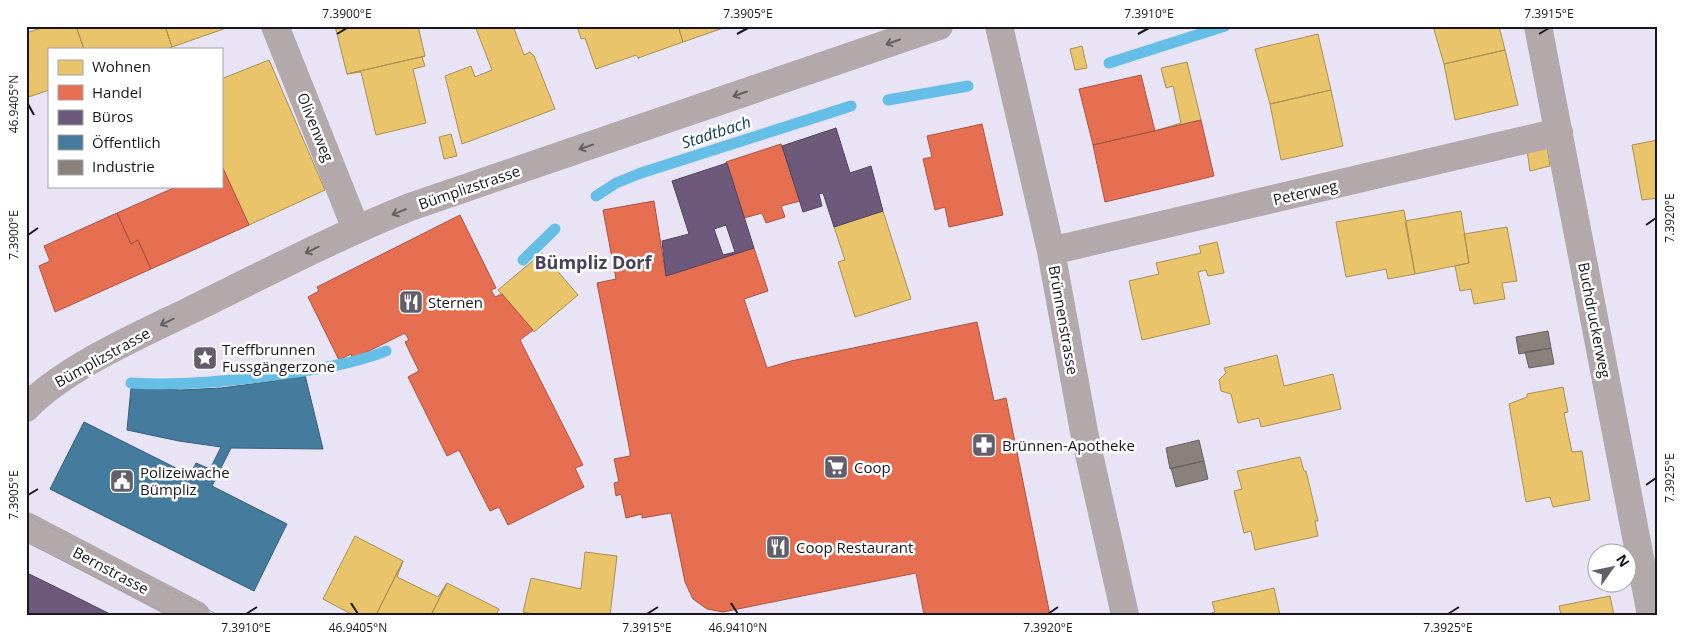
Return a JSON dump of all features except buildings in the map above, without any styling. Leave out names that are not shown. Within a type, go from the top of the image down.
[{"type":"street","name":"Olivenweg","points":[[275,26],[356,229]]},
{"type":"street","name":"Bümplizstrasse","points":[[26,408],[50,386],[76,370],[151,330],[356,229],[410,207],[940,26]]},
{"type":"street","name":"Brünnenstrasse","points":[[1000,26],[1051,251],[1081,414],[1125,615]]},
{"type":"street","name":"Buchdruckerweg","points":[[1538,26],[1560,132],[1651,615]]},
{"type":"street","name":"Peterweg","points":[[1051,251],[1560,132]]},
{"type":"street","name":"Bernstrasse","points":[[26,526],[196,615]]},
{"type":"waterway","name":"Stadtbach","points":[[1109,63],[1225,26]]},
{"type":"waterway","name":"Stadtbach","points":[[888,100],[968,86]]},
{"type":"waterway","name":"Stadtbach","points":[[596,196],[616,183],[641,173],[851,106]]},
{"type":"waterway","name":"Stadtbach","points":[[523,260],[555,229]]},
{"type":"waterway","name":"Stadtbach","points":[[131,383],[188,383],[263,377],[335,366],[386,351]]},
{"type":"tram line","points":[[26,515],[218,615]]},
{"type":"tram line","points":[[26,542],[170,615]]},
{"type":"place","name":"Sternen","points":[[411,302]]},
{"type":"place","name":"Treffbrunnen Fussgängerzone","points":[[205,358]]},
{"type":"place","name":"Brünnen-Apotheke","points":[[984,445]]},
{"type":"place","name":"Coop","points":[[836,467]]},
{"type":"place","name":"Polizeiwache Bümpliz","points":[[122,481]]},
{"type":"place","name":"Coop Restaurant","points":[[778,547]]},
{"type":"district","name":"Bümpliz Dorf","points":[[593,262]]}]
